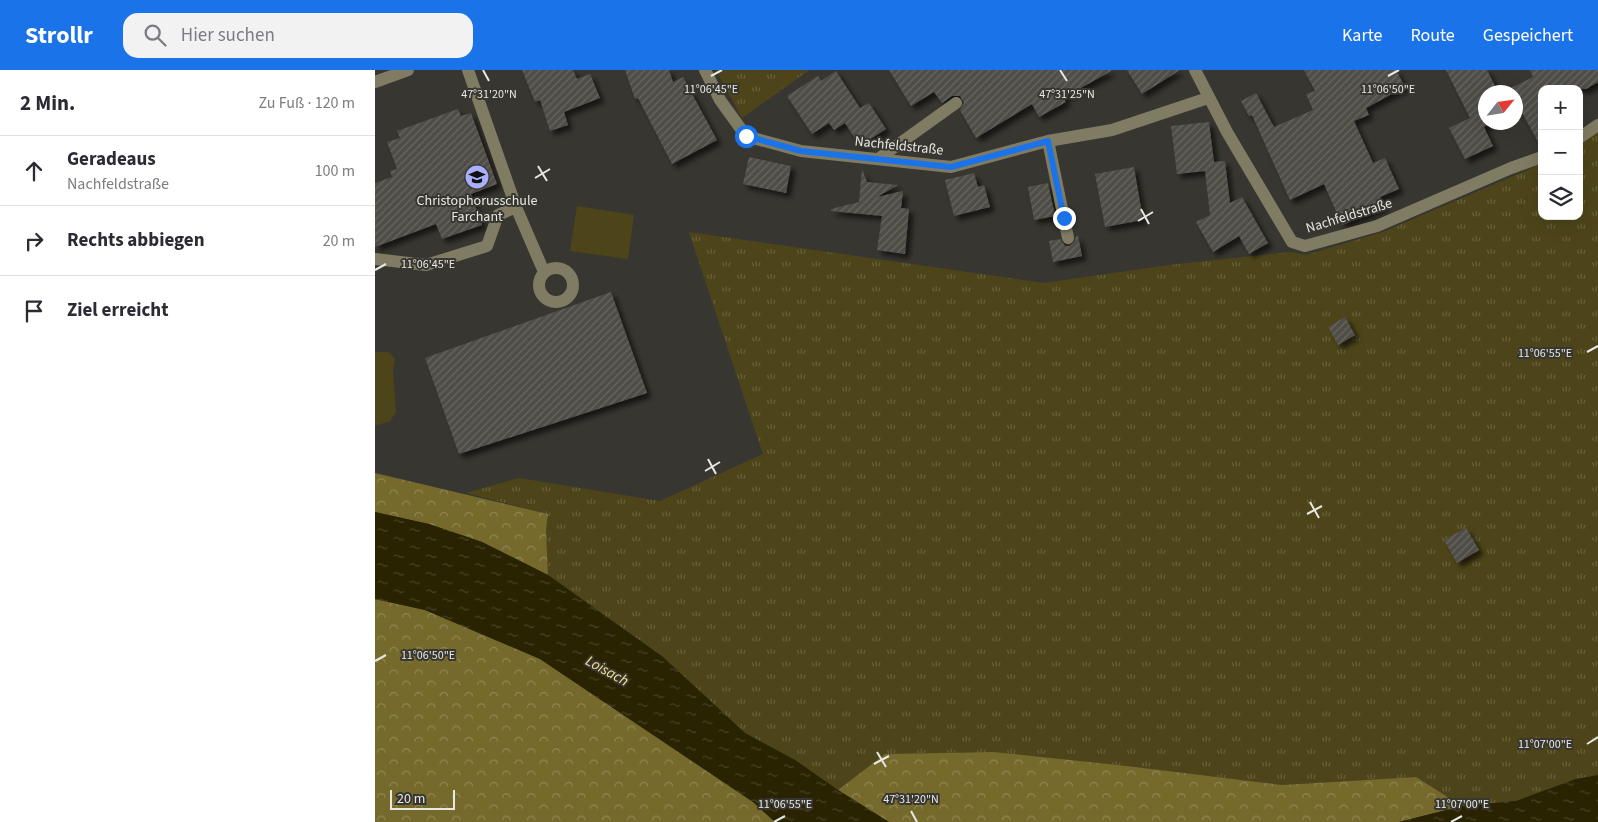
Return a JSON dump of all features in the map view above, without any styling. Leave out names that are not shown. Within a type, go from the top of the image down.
[{"type":"street","points":[[375,82],[408,70]]},
{"type":"street","points":[[468,70],[516,207],[544,272]]},
{"type":"street","name":"Nachfeldstraße","points":[[705,70],[720,100],[746,136],[801,151],[951,167],[1048,141],[1112,130],[1209,98]]},
{"type":"street","name":"Nachfeldstraße","points":[[1195,70],[1291,242],[1305,246],[1377,226],[1511,168],[1538,158]]},
{"type":"street","points":[[878,159],[956,103]]},
{"type":"street","points":[[1583,135],[1598,125]]},
{"type":"street","points":[[1048,141],[1068,238]]},
{"type":"street","points":[[375,259],[426,265],[487,246],[498,215],[516,207]]},
{"type":"green space","points":[[716,70],[809,70],[742,118]]},
{"type":"green space","points":[[1598,132],[1598,775],[1576,779],[1516,801],[1462,806],[1416,777],[1282,785],[994,752],[885,754],[838,790],[795,760],[745,733],[663,657],[548,575],[546,530],[548,514],[466,493],[519,478],[660,501],[763,454],[689,232],[1044,283],[1169,265],[1290,252],[1306,255],[1383,232],[1538,166],[1538,220],[1583,220],[1583,143]]},
{"type":"green space","points":[[577,206],[634,215],[628,259],[570,251]]},
{"type":"green space","points":[[375,352],[389,352],[395,359],[393,370],[396,412],[390,421],[375,426]]},
{"type":"green space","points":[[375,473],[548,514],[546,530],[548,575],[482,542],[429,524],[375,512]]},
{"type":"green space","points":[[375,599],[425,610],[540,659],[753,802],[775,822],[375,822]]},
{"type":"green space","points":[[994,752],[1282,785],[1416,777],[1462,806],[1399,822],[889,822],[838,790],[885,754]]},
{"type":"water","name":"Loisach","points":[[375,512],[429,524],[482,542],[548,575],[663,657],[745,733],[795,760],[889,822],[775,822],[753,802],[540,659],[425,610],[375,599]]},
{"type":"water","points":[[1598,775],[1598,822],[1399,822],[1462,806],[1516,801],[1576,779]]},
{"type":"building","points":[[522,70],[573,70],[577,79],[590,74],[600,98],[564,112],[568,125],[550,131],[540,100],[535,102]]},
{"type":"building","points":[[625,70],[669,70],[673,82],[683,77],[717,140],[672,164],[638,98],[635,99]]},
{"type":"building","points":[[889,70],[1113,70],[1063,98],[1066,102],[1039,117],[1032,104],[976,138],[960,110],[964,103],[960,96],[952,96],[942,103],[934,92],[911,106]]},
{"type":"building","points":[[1127,70],[1180,70],[1142,94]]},
{"type":"building","points":[[1304,70],[1396,70],[1405,87],[1366,108],[1369,115],[1354,121],[1373,163],[1385,158],[1399,189],[1380,197],[1384,207],[1342,225],[1324,184],[1290,200],[1252,115],[1249,116],[1241,101],[1256,93],[1274,127],[1313,110],[1306,94],[1315,91]]},
{"type":"building","points":[[1446,70],[1487,70],[1494,85],[1478,85],[1478,130],[1485,130],[1493,146],[1465,159],[1449,128],[1470,118]]},
{"type":"building","points":[[1530,70],[1598,70],[1598,82],[1586,89],[1583,89],[1583,85],[1538,85],[1538,142],[1523,114],[1523,85],[1517,85],[1533,77]]},
{"type":"building","points":[[836,71],[860,108],[869,103],[886,129],[860,146],[845,123],[834,130],[829,123],[812,134],[787,96],[818,76],[821,81]]},
{"type":"building","name":"Christophorusschule Farchant","points":[[458,109],[461,116],[471,113],[497,184],[471,194],[482,225],[442,239],[436,224],[375,247],[375,183],[392,177],[390,171],[397,169],[387,142],[400,138],[397,131]]},
{"type":"building","points":[[1209,122],[1214,162],[1225,161],[1230,203],[1242,197],[1268,243],[1249,254],[1239,236],[1213,252],[1196,222],[1210,215],[1205,171],[1177,174],[1171,126]]},
{"type":"building","points":[[749,157],[791,166],[786,193],[743,184]]},
{"type":"building","points":[[1134,167],[1143,220],[1105,227],[1095,174]]},
{"type":"building","points":[[862,169],[867,182],[898,185],[877,197],[903,191],[901,208],[909,209],[905,254],[877,250],[882,216],[831,211],[831,209],[859,202]]},
{"type":"building","points":[[974,173],[978,187],[984,185],[990,207],[954,216],[945,180]]},
{"type":"building","points":[[1048,183],[1055,216],[1034,220],[1028,187]]},
{"type":"building","points":[[1076,236],[1078,236],[1082,256],[1053,262],[1049,241],[1060,239],[1065,246],[1070,246],[1075,241]]},
{"type":"building","points":[[611,292],[647,393],[459,454],[425,358]]},
{"type":"building","points":[[1345,317],[1355,335],[1338,345],[1328,327]]},
{"type":"building","points":[[1466,528],[1479,550],[1457,563],[1444,540]]},
{"type":"place","name":"Christophorusschule Farchant","points":[[477,177]]},
{"type":"route","points":[[746,136],[801,151],[951,167],[1048,141],[1064,218]]}]
